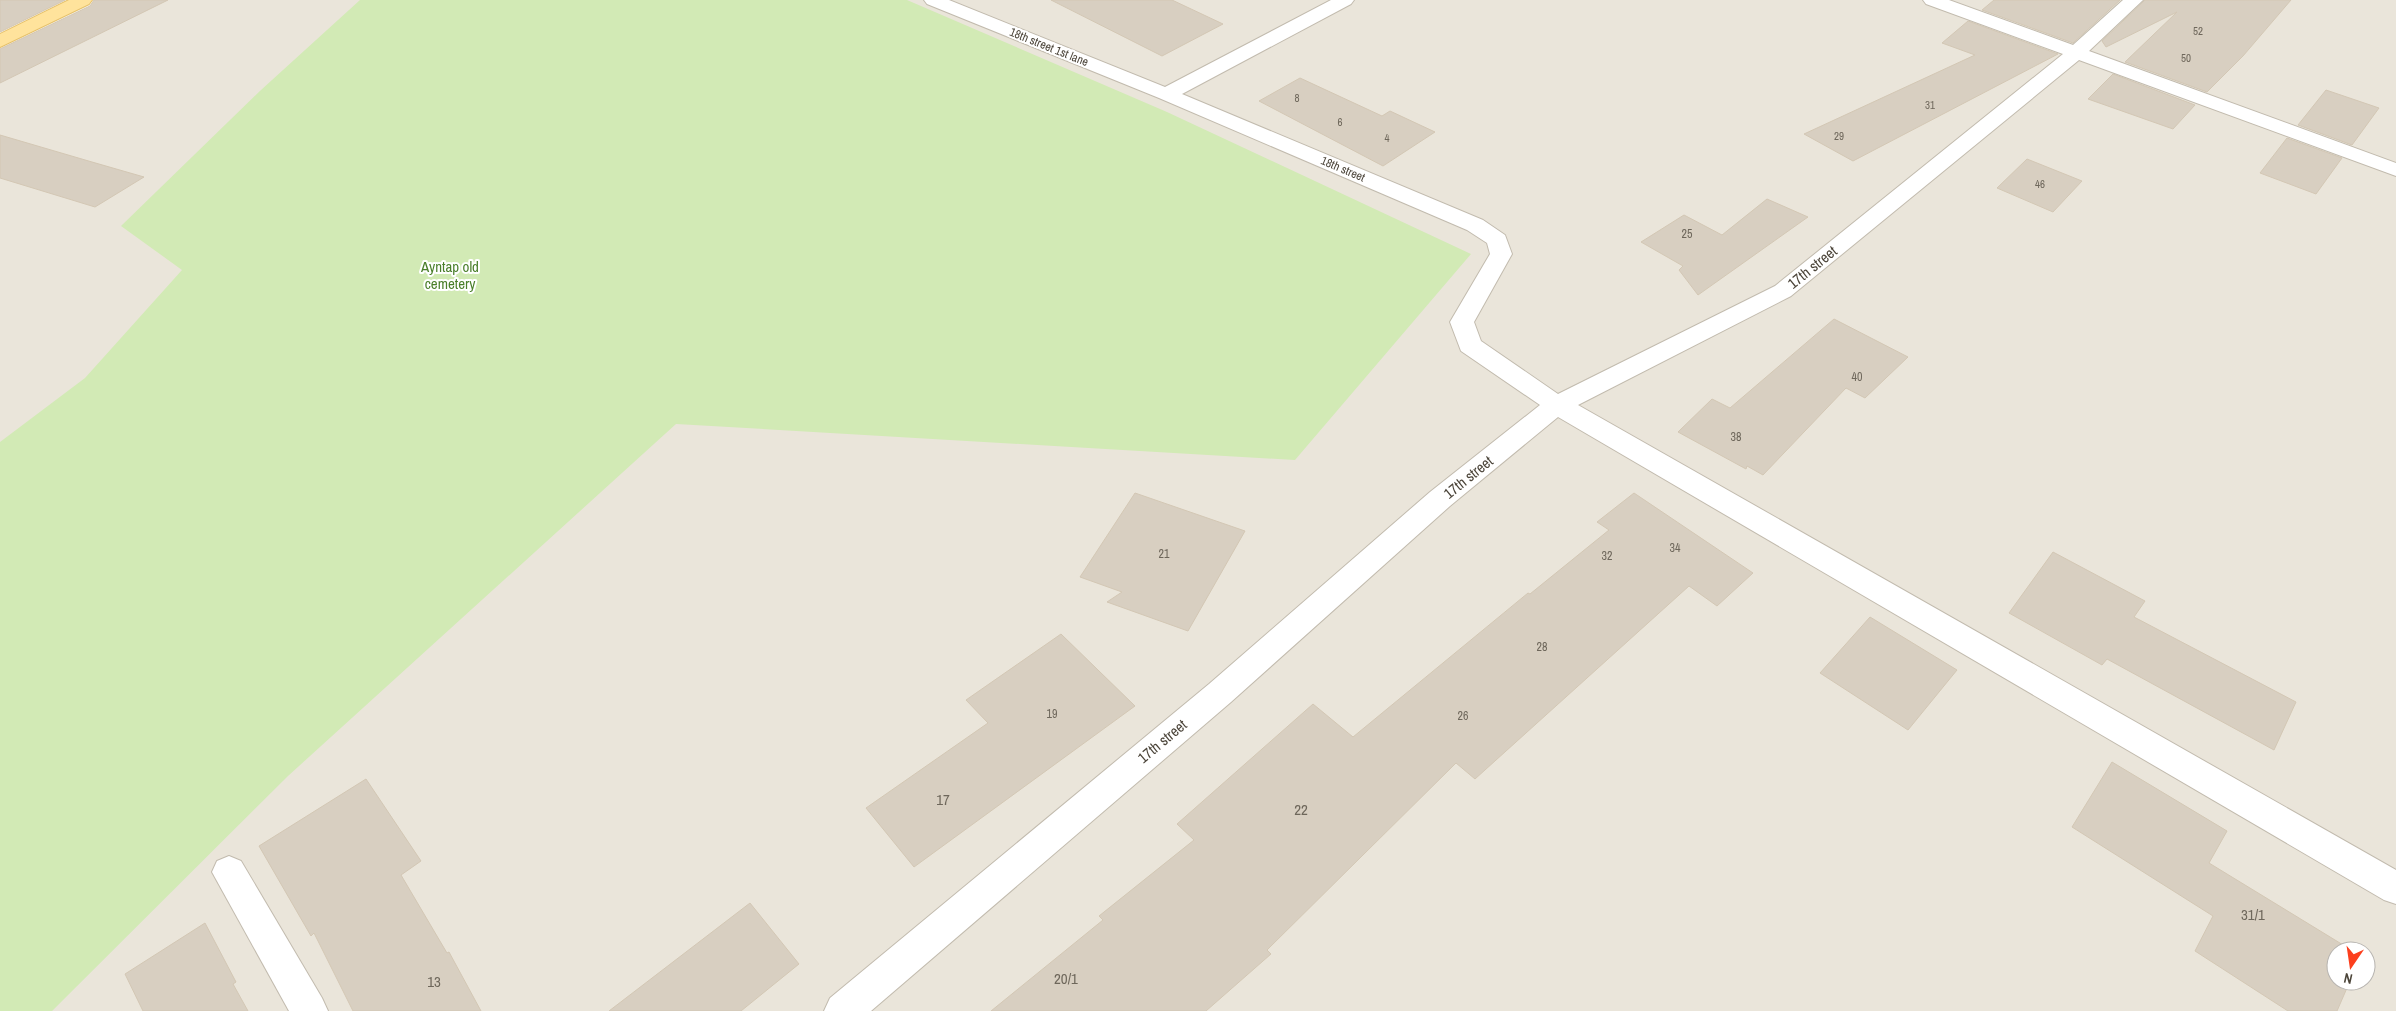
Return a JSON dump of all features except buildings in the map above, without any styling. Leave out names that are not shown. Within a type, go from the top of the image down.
[{"type":"main road","points":[[0,41],[83,0]]},
{"type":"street","name":"18th street 1st lane","points":[[933,0],[1166,94]]},
{"type":"street","points":[[1166,94],[1345,0]]},
{"type":"street","points":[[1932,0],[2075,54],[2396,170]]},
{"type":"street","name":"17th street","points":[[843,1011],[1220,693],[1440,499],[1557,405],[1783,290],[2075,54],[2134,0]]},
{"type":"street","name":"18th street","points":[[1166,94],[1475,225],[1497,240],[1501,254],[1462,322],[1470,345],[1557,405],[2396,888]]},
{"type":"street","points":[[229,872],[309,1011]]},
{"type":"shaded area","points":[[112,0],[2396,0],[2396,1011],[0,1011],[0,58]]},
{"type":"green space","name":"Ayntap old cemetery","points":[[360,0],[907,0],[1167,112],[1471,254],[1295,460],[676,424],[288,776],[52,1011],[0,1011],[0,442],[85,378],[182,270],[121,226],[261,90]]}]
